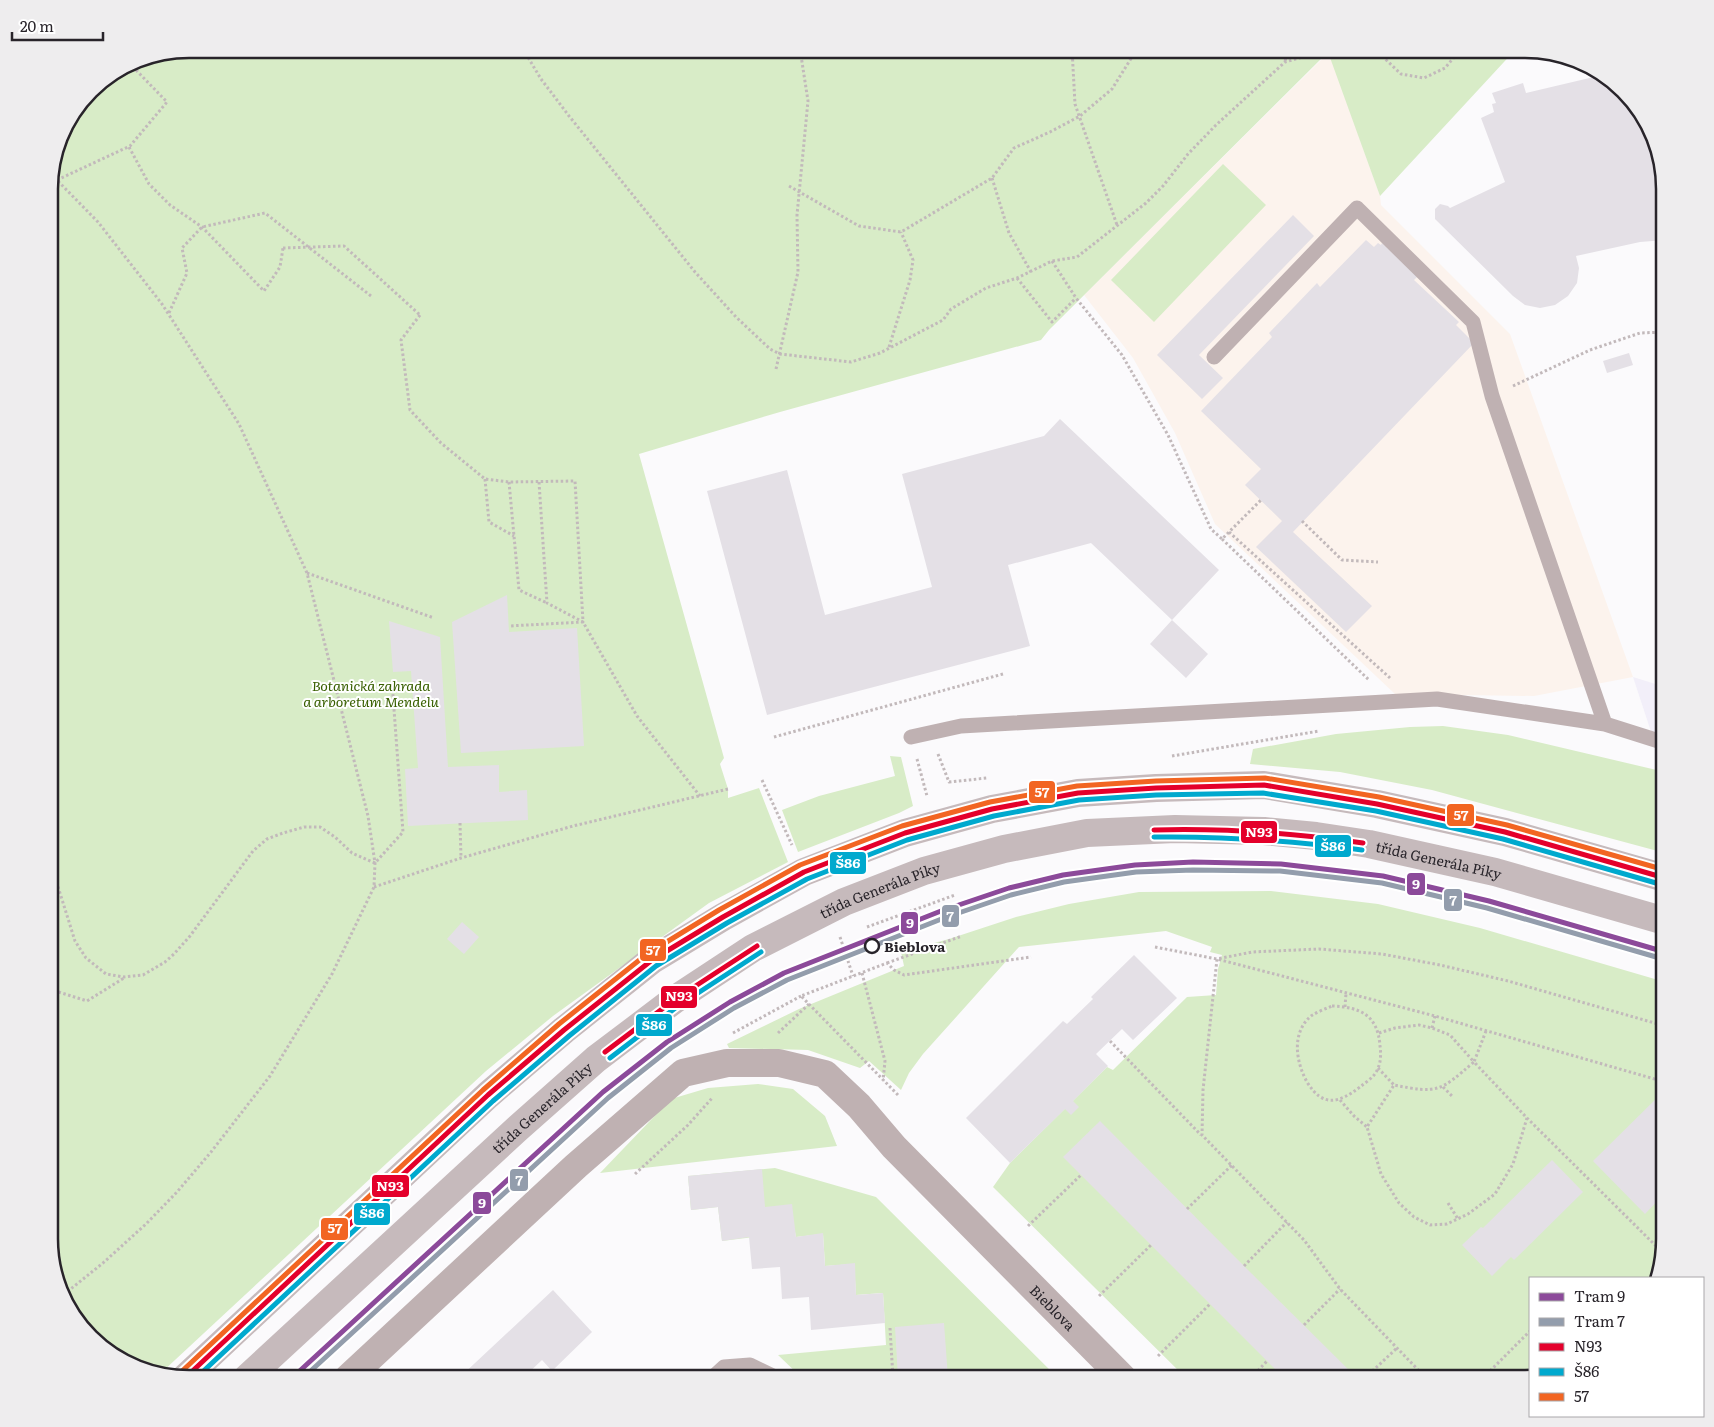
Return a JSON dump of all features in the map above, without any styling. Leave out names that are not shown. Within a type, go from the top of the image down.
[{"type":"main road","points":[[194,1370],[488,1095],[564,1030],[652,960],[723,917],[804,872],[905,833],[992,808],[1078,793],[1156,788],[1264,785],[1377,804],[1505,832],[1656,875]]},
{"type":"main road","name":"třída Generála Píky","points":[[256,1370],[517,1129],[596,1059],[674,1000],[753,948],[844,902],[924,871],[1004,849],[1087,833],[1175,829],[1264,832],[1316,836],[1379,846],[1495,872],[1656,918]]},
{"type":"street","points":[[357,1370],[576,1166],[683,1073],[727,1063],[744,1063]]},
{"type":"street","name":"Bieblova","points":[[744,1063],[780,1063],[825,1074],[859,1106],[894,1147],[1115,1370]]},
{"type":"lane","points":[[1214,358],[1357,208],[1473,322],[1492,396],[1605,724]]},
{"type":"lane","points":[[913,743],[961,726],[1437,699],[1605,724],[1656,740]]},
{"type":"lane","points":[[721,1370],[724,1367],[750,1365],[760,1370]]},
{"type":"path","points":[[528,57],[541,79],[569,116],[695,272],[736,317],[770,349],[780,354],[851,362],[880,353],[943,320],[951,309],[986,288],[1017,278],[1052,262],[1077,257],[1146,203],[1216,125],[1285,62],[1303,57]]},
{"type":"path","points":[[776,369],[798,272],[798,192],[808,101],[801,57]]},
{"type":"path","points":[[1072,57],[1075,104],[1117,225]]},
{"type":"path","points":[[789,186],[859,226],[901,232],[992,178],[1014,148],[1080,116],[1112,89],[1132,57]]},
{"type":"path","points":[[1285,62],[1287,57]]},
{"type":"path","points":[[1382,57],[1401,74],[1424,78],[1445,68],[1454,57]]},
{"type":"path","points":[[58,179],[129,146],[167,102],[135,69]]},
{"type":"path","points":[[129,146],[149,184],[170,205],[202,227],[264,290],[280,267],[283,248],[344,246],[420,315],[401,340],[410,410],[441,444],[485,479],[509,482],[575,481],[584,622],[637,716],[700,796]]},
{"type":"path","points":[[992,178],[1009,233],[1031,272]]},
{"type":"path","points":[[58,181],[98,222],[168,314],[239,424],[307,573],[368,816],[375,863],[374,887],[332,974],[270,1076],[211,1152],[177,1192],[110,1257],[68,1291]]},
{"type":"path","points":[[168,314],[187,273],[182,248],[202,227],[265,213],[371,296]]},
{"type":"path","points":[[889,348],[910,280],[913,260],[901,232]]},
{"type":"path","points":[[1052,262],[1076,298],[1122,355],[1168,435],[1211,528],[1359,670]]},
{"type":"path","points":[[1017,278],[1052,322],[1076,298]]},
{"type":"path","points":[[1492,396],[1590,350],[1640,333],[1656,332]]},
{"type":"path","points":[[485,479],[489,522],[514,536]]},
{"type":"path","points":[[509,482],[519,590],[584,622]]},
{"type":"path","points":[[539,482],[547,603]]},
{"type":"path","points":[[1222,539],[1261,500]]},
{"type":"path","points":[[1302,522],[1342,560],[1378,562]]},
{"type":"path","points":[[1229,532],[1414,700]]},
{"type":"path","points":[[307,573],[434,618]]},
{"type":"path","points":[[509,626],[584,622]]},
{"type":"path","points":[[774,737],[1003,674]]},
{"type":"path","points":[[375,863],[403,832],[392,682]]},
{"type":"path","points":[[1166,757],[1327,730]]},
{"type":"path","points":[[928,802],[913,743],[935,742],[949,782],[988,778]]},
{"type":"path","points":[[762,780],[804,872]]},
{"type":"path","points":[[374,887],[461,858],[572,826],[728,789]]},
{"type":"path","points":[[460,823],[461,858]]},
{"type":"path","points":[[58,888],[74,941],[86,958],[106,974],[124,977],[143,975],[165,962],[174,954],[190,936],[253,851],[267,839],[304,827],[320,827],[352,852],[375,863]]},
{"type":"path","points":[[866,928],[964,892]]},
{"type":"path","points":[[848,934],[839,938],[853,976]]},
{"type":"path","points":[[731,1034],[801,996],[962,936]]},
{"type":"path","points":[[1155,947],[1216,960],[1435,1016],[1656,1079]]},
{"type":"path","points":[[1216,960],[1252,952],[1319,949],[1382,954],[1508,981],[1656,1023]]},
{"type":"path","points":[[887,963],[894,970],[904,975],[1031,957]]},
{"type":"path","points":[[1202,1135],[1203,1090],[1216,960]]},
{"type":"path","points":[[862,973],[885,1061],[883,1081]]},
{"type":"path","points":[[58,992],[87,1001],[124,977]]},
{"type":"path","points":[[1345,1007],[1346,993]]},
{"type":"path","points":[[801,996],[898,1095]]},
{"type":"path","points":[[1332,1006],[1345,1007],[1364,1013],[1374,1022],[1380,1033],[1381,1051],[1378,1068],[1372,1078],[1340,1100],[1329,1101],[1319,1098],[1301,1072],[1297,1052],[1298,1035],[1304,1024],[1312,1016],[1332,1006]]},
{"type":"path","points":[[1432,1028],[1435,1016]]},
{"type":"path","points":[[1380,1033],[1395,1028],[1419,1025],[1450,1035],[1527,1118],[1656,1246]]},
{"type":"path","points":[[1378,1068],[1394,1086],[1424,1091],[1443,1087],[1474,1062],[1486,1031]]},
{"type":"path","points":[[1110,1041],[1304,1240],[1340,1289],[1418,1370]]},
{"type":"path","points":[[635,1174],[688,1125],[744,1063]]},
{"type":"path","points":[[1367,1127],[1394,1086]]},
{"type":"path","points":[[1443,1087],[1454,1097]]},
{"type":"path","points":[[1340,1100],[1367,1127],[1381,1174],[1400,1203],[1414,1218],[1430,1225],[1447,1224],[1458,1219],[1495,1194],[1513,1164],[1527,1118]]},
{"type":"path","points":[[1187,1209],[1232,1166]]},
{"type":"path","points":[[1028,1226],[1081,1175]]},
{"type":"path","points":[[1448,1203],[1458,1219]]},
{"type":"path","points":[[1244,1266],[1287,1222]]},
{"type":"path","points":[[1099,1296],[1150,1245]]},
{"type":"path","points":[[1304,1325],[1340,1289]]},
{"type":"path","points":[[1158,1356],[1210,1304]]},
{"type":"path","points":[[890,1328],[893,1370]]},
{"type":"path","points":[[1491,1370],[1529,1332]]},
{"type":"path","points":[[1374,1370],[1397,1348]]},
{"type":"path","points":[[1259,1370],[1267,1361]]},
{"type":"shaded area","points":[[1324,57],[1331,57],[1380,196],[1381,205],[1510,334],[1633,677],[1534,696],[1395,694],[1215,524],[1175,433],[1133,358],[1084,295]]},
{"type":"shaded area","points":[[1633,677],[1656,684],[1656,747]]},
{"type":"green space","name":"Botanická zahrada a arboretum Mendelu","points":[[189,57],[1323,57],[1041,340],[780,412],[639,454],[724,758],[720,764],[728,789],[728,798],[759,788],[788,862],[709,903],[553,1016],[486,1071],[167,1367],[147,1363],[123,1352],[96,1331],[75,1304],[67,1289],[58,1247],[58,180],[67,138],[90,102],[102,90],[138,67],[163,60]]},
{"type":"green space","name":"Botanická zahrada a arboretum Mendelu","points":[[1330,57],[1509,57],[1380,196]]},
{"type":"green space","points":[[1223,164],[1266,205],[1154,322],[1111,280]]},
{"type":"green space","points":[[1443,726],[1508,735],[1656,770],[1656,851],[1432,790],[1340,772],[1250,764],[1253,749],[1336,734]]},
{"type":"green space","points":[[890,756],[901,757],[913,806],[798,852],[782,810],[819,796],[895,776]]},
{"type":"green space","points":[[1271,891],[1378,904],[1480,928],[1656,979],[1656,1247],[1651,1277],[1529,1277],[1529,1370],[1178,1370],[993,1187],[1010,1163],[1107,1067],[1113,1070],[1187,997],[1216,995],[1218,969],[1222,955],[1210,952],[1212,947],[1166,931],[1019,947],[923,1054],[909,1073],[901,1090],[869,1061],[860,1068],[808,1050],[729,1048],[727,1044],[799,1009],[904,966],[901,952],[949,939],[1016,917],[1069,904],[1139,892]]},
{"type":"green space","points":[[758,1084],[793,1089],[825,1116],[837,1146],[600,1173],[671,1099],[708,1088]]},
{"type":"green space","points":[[775,1168],[876,1197],[1050,1370],[794,1370],[778,1355],[886,1345],[883,1293],[856,1295],[854,1264],[825,1266],[823,1234],[796,1237],[795,1232],[722,1241],[718,1207],[691,1210],[688,1176]]},
{"type":"building","points":[[1594,77],[1618,96],[1639,123],[1647,138],[1654,163],[1656,180],[1656,241],[1640,242],[1576,256],[1579,268],[1577,283],[1568,296],[1555,305],[1540,308],[1525,305],[1513,296],[1435,219],[1435,209],[1440,204],[1450,208],[1505,182],[1481,118],[1494,112],[1492,104],[1496,103],[1492,93],[1523,83],[1526,93]]},
{"type":"building","points":[[1293,215],[1314,236],[1199,355],[1223,378],[1202,399],[1157,355]]},
{"type":"building","points":[[1366,240],[1374,247],[1378,243],[1381,245],[1382,243],[1418,276],[1414,280],[1459,322],[1456,325],[1474,343],[1293,532],[1372,606],[1346,632],[1256,547],[1282,521],[1245,485],[1261,469],[1201,411],[1272,337],[1269,333],[1317,283],[1320,287]]},
{"type":"building","points":[[1629,353],[1633,365],[1607,373],[1603,361]]},
{"type":"building","points":[[1060,419],[1219,570],[1172,620],[1091,543],[1008,565],[1030,646],[767,715],[707,491],[787,470],[825,615],[932,587],[902,474],[1044,436]]},
{"type":"building","points":[[507,595],[509,632],[577,628],[584,746],[461,753],[452,622]]},
{"type":"building","points":[[1172,620],[1208,654],[1186,678],[1150,644]]},
{"type":"building","points":[[389,621],[440,637],[448,767],[499,765],[499,792],[527,790],[528,820],[408,826],[405,769],[418,768],[411,671],[393,672]]},
{"type":"building","points":[[462,922],[479,937],[464,954],[447,939]]},
{"type":"building","points":[[1134,955],[1177,998],[1133,1040],[1122,1029],[1096,1054],[1108,1066],[1073,1101],[1079,1107],[1071,1115],[1065,1109],[1010,1163],[966,1118],[1063,1021],[1067,1024],[1093,999],[1091,997]]},
{"type":"building","points":[[1656,1099],[1656,1202],[1645,1214],[1593,1161]]},
{"type":"building","points":[[1100,1121],[1349,1370],[1276,1370],[1063,1157]]},
{"type":"building","points":[[1552,1160],[1583,1192],[1514,1260],[1511,1257],[1492,1276],[1462,1245],[1481,1227],[1483,1228]]},
{"type":"building","points":[[762,1169],[765,1207],[792,1204],[796,1237],[823,1233],[825,1266],[855,1263],[856,1295],[883,1293],[885,1323],[811,1330],[809,1297],[782,1299],[780,1267],[752,1269],[749,1237],[722,1241],[718,1207],[691,1210],[688,1176]]},
{"type":"building","points":[[553,1290],[592,1332],[553,1370],[542,1360],[531,1370],[468,1370]]},
{"type":"building","points":[[944,1323],[947,1370],[898,1370],[895,1327]]},
{"type":"tram line","name":"9","points":[[301,1370],[603,1092],[667,1042],[730,1002],[784,973],[941,911],[1009,888],[1063,875],[1135,865],[1193,862],[1281,864],[1383,876],[1489,901],[1656,949]]},
{"type":"tram line","name":"7","points":[[312,1370],[608,1098],[671,1048],[734,1008],[787,980],[944,918],[1011,895],[1064,882],[1136,872],[1193,870],[1280,871],[1382,883],[1487,908],[1656,957]]},
{"type":"transit line","name":"57","points":[[184,1369],[483,1090],[559,1024],[647,954],[719,910],[800,865],[902,826],[990,802],[1077,786],[1156,781],[1265,778],[1379,797],[1507,825],[1656,867]]},
{"type":"transit line","name":"N93","points":[[194,1370],[488,1095],[564,1030],[652,960],[723,917],[804,872],[905,833],[992,809],[1078,793],[1156,788],[1264,785],[1377,804],[1505,832],[1656,875]]},
{"type":"transit line","name":"Š86","points":[[205,1370],[493,1101],[569,1036],[656,966],[727,923],[807,879],[907,840],[994,816],[1079,800],[1156,795],[1263,793],[1376,811],[1503,839],[1656,883]]},
{"type":"transit line","name":"N93","points":[[1154,830],[1258,832],[1311,836],[1363,843]]},
{"type":"transit line","name":"Š86","points":[[1154,837],[1258,840],[1362,850]]},
{"type":"transit line","name":"N93","points":[[605,1052],[674,1000],[757,946]]},
{"type":"transit line","name":"Š86","points":[[610,1058],[678,1006],[761,952]]},
{"type":"place","name":"Bieblova","points":[[872,946]]}]
